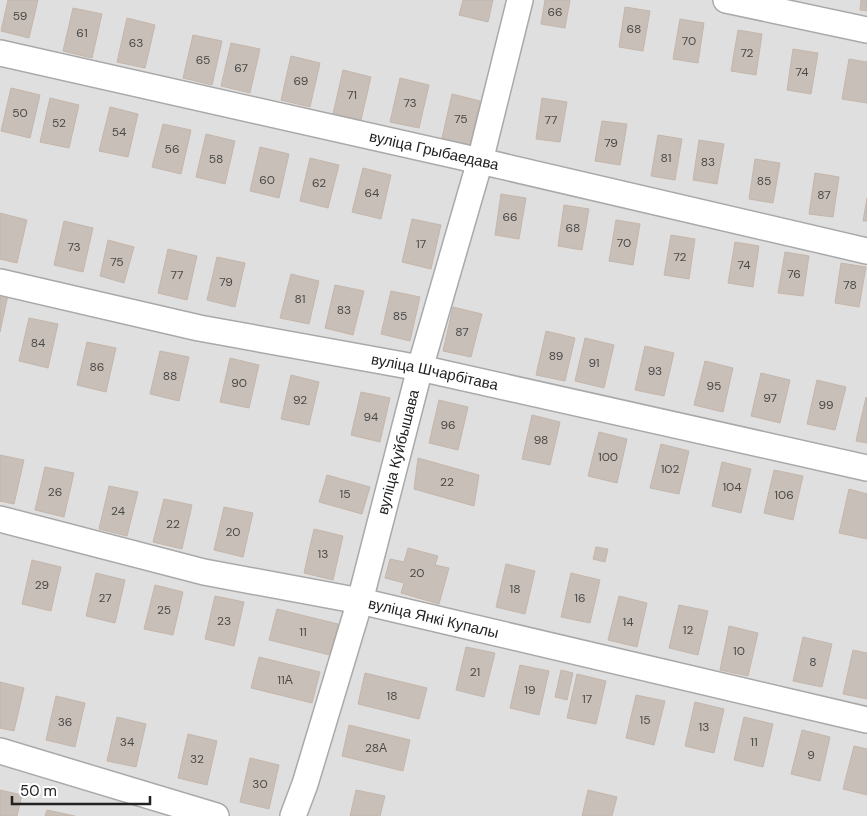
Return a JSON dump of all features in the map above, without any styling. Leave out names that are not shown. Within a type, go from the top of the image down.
[{"type":"street","name":"вуліца Куйбышава","points":[[293,816],[305,784],[360,601],[420,368],[480,161],[520,0]]},
{"type":"street","points":[[726,0],[867,30]]},
{"type":"street","name":"вуліца Грыбаедава","points":[[0,53],[480,161],[867,251]]},
{"type":"street","name":"вуліца Шчарбітава","points":[[0,282],[199,328],[420,368],[867,468]]},
{"type":"street","name":"вуліца Янкі Купалы","points":[[0,519],[204,572],[360,601],[867,720]]},
{"type":"street","points":[[0,751],[216,816]]},
{"type":"shaded area","points":[[0,0],[867,0],[867,816],[0,816]]},
{"type":"building","points":[[8,0],[38,0],[29,38],[1,31]]},
{"type":"building","points":[[463,0],[493,0],[488,22],[459,15]]},
{"type":"building","points":[[545,0],[570,0],[565,28],[541,24]]},
{"type":"building","points":[[861,0],[867,0],[867,11],[860,10]]},
{"type":"building","points":[[625,7],[650,11],[643,51],[619,47]]},
{"type":"building","points":[[73,8],[102,14],[92,58],[63,51]]},
{"type":"building","points":[[127,18],[155,25],[145,68],[117,62]]},
{"type":"building","points":[[680,19],[704,23],[698,63],[673,59]]},
{"type":"building","points":[[738,30],[762,34],[756,75],[731,71]]},
{"type":"building","points":[[193,35],[222,41],[212,85],[183,78]]},
{"type":"building","points":[[231,43],[260,49],[250,93],[221,86]]},
{"type":"building","points":[[793,49],[818,53],[811,94],[787,90]]},
{"type":"building","points":[[291,56],[320,63],[310,107],[281,100]]},
{"type":"building","points":[[849,59],[867,62],[867,103],[842,99]]},
{"type":"building","points":[[343,70],[371,77],[361,120],[333,114]]},
{"type":"building","points":[[400,78],[429,85],[419,128],[390,122]]},
{"type":"building","points":[[11,88],[40,95],[30,138],[1,131]]},
{"type":"building","points":[[452,94],[480,101],[470,145],[442,138]]},
{"type":"building","points":[[50,98],[79,105],[69,148],[40,142]]},
{"type":"building","points":[[542,98],[567,102],[560,142],[536,139]]},
{"type":"building","points":[[110,107],[138,114],[128,157],[99,151]]},
{"type":"building","points":[[602,121],[627,124],[620,165],[595,161]]},
{"type":"building","points":[[163,124],[191,130],[181,174],[152,167]]},
{"type":"building","points":[[206,134],[235,141],[225,184],[196,177]]},
{"type":"building","points":[[658,135],[682,139],[675,180],[651,176]]},
{"type":"building","points":[[699,140],[724,144],[717,184],[693,180]]},
{"type":"building","points":[[260,147],[289,154],[279,198],[250,191]]},
{"type":"building","points":[[310,158],[339,165],[328,208],[300,201]]},
{"type":"building","points":[[755,159],[780,163],[773,203],[749,199]]},
{"type":"building","points":[[363,168],[391,175],[381,219],[352,212]]},
{"type":"building","points":[[815,173],[839,177],[833,217],[809,214]]},
{"type":"building","points":[[501,194],[526,198],[519,239],[495,235]]},
{"type":"building","points":[[867,198],[867,221],[863,221]]},
{"type":"building","points":[[564,205],[589,209],[582,250],[558,246]]},
{"type":"building","points":[[0,213],[27,220],[17,263],[0,259]]},
{"type":"building","points":[[412,219],[441,225],[431,269],[402,262]]},
{"type":"building","points":[[616,220],[640,224],[633,265],[609,261]]},
{"type":"building","points":[[64,221],[93,228],[83,272],[54,265]]},
{"type":"building","points":[[671,235],[695,239],[689,279],[664,275]]},
{"type":"building","points":[[108,240],[134,247],[124,283],[100,276]]},
{"type":"building","points":[[735,242],[759,246],[753,287],[728,283]]},
{"type":"building","points":[[168,249],[197,256],[187,300],[158,293]]},
{"type":"building","points":[[785,252],[809,256],[803,296],[778,293]]},
{"type":"building","points":[[217,257],[245,263],[235,307],[207,300]]},
{"type":"building","points":[[841,263],[866,267],[859,307],[835,303]]},
{"type":"building","points":[[291,274],[319,281],[309,324],[280,318]]},
{"type":"building","points":[[335,285],[364,291],[353,335],[325,328]]},
{"type":"building","points":[[391,291],[420,297],[410,341],[381,334]]},
{"type":"building","points":[[0,294],[8,295],[0,332]]},
{"type":"building","points":[[453,307],[482,314],[471,357],[443,351]]},
{"type":"building","points":[[29,318],[58,324],[48,368],[19,361]]},
{"type":"building","points":[[546,331],[575,338],[565,381],[536,375]]},
{"type":"building","points":[[585,338],[614,345],[604,388],[575,381]]},
{"type":"building","points":[[87,342],[116,348],[106,392],[77,385]]},
{"type":"building","points":[[645,346],[674,353],[664,396],[635,390]]},
{"type":"building","points":[[160,351],[189,357],[179,401],[150,394]]},
{"type":"building","points":[[230,358],[259,365],[249,408],[220,402]]},
{"type":"building","points":[[705,361],[733,368],[723,412],[694,405]]},
{"type":"building","points":[[761,373],[790,380],[780,423],[751,416]]},
{"type":"building","points":[[291,375],[319,382],[309,425],[281,419]]},
{"type":"building","points":[[817,380],[846,387],[835,430],[807,424]]},
{"type":"building","points":[[361,392],[390,398],[380,442],[351,435]]},
{"type":"building","points":[[867,398],[867,443],[856,441]]},
{"type":"building","points":[[439,400],[468,407],[458,450],[429,443]]},
{"type":"building","points":[[532,415],[560,422],[550,465],[522,459]]},
{"type":"building","points":[[599,432],[627,439],[617,483],[588,476]]},
{"type":"building","points":[[661,444],[689,451],[679,494],[650,488]]},
{"type":"building","points":[[0,455],[24,460],[14,504],[0,501]]},
{"type":"building","points":[[418,458],[479,475],[474,506],[414,489]]},
{"type":"building","points":[[722,462],[751,469],[741,513],[712,506]]},
{"type":"building","points":[[45,467],[74,473],[64,517],[35,510]]},
{"type":"building","points":[[774,470],[803,476],[793,520],[764,513]]},
{"type":"building","points":[[327,475],[370,487],[362,514],[319,502]]},
{"type":"building","points":[[109,486],[138,492],[127,536],[99,529]]},
{"type":"building","points":[[849,489],[867,494],[867,539],[839,533]]},
{"type":"building","points":[[164,499],[192,505],[182,549],[153,542]]},
{"type":"building","points":[[224,507],[253,513],[243,557],[214,550]]},
{"type":"building","points":[[314,529],[343,536],[333,580],[304,573]]},
{"type":"building","points":[[596,547],[608,549],[605,562],[593,559]]},
{"type":"building","points":[[408,548],[438,556],[435,565],[449,568],[439,604],[401,593],[404,583],[385,578],[390,559],[404,562]]},
{"type":"building","points":[[32,560],[61,567],[51,611],[22,604]]},
{"type":"building","points":[[506,564],[535,571],[525,614],[496,607]]},
{"type":"building","points":[[96,573],[125,580],[115,623],[86,616]]},
{"type":"building","points":[[571,573],[600,580],[590,623],[561,617]]},
{"type":"building","points":[[155,585],[183,592],[173,635],[144,629]]},
{"type":"building","points":[[215,596],[244,602],[234,646],[205,639]]},
{"type":"building","points":[[619,596],[647,603],[637,647],[608,640]]},
{"type":"building","points":[[679,605],[708,611],[698,655],[669,648]]},
{"type":"building","points":[[277,609],[338,624],[330,655],[269,640]]},
{"type":"building","points":[[729,626],[758,633],[748,676],[720,670]]},
{"type":"building","points":[[803,637],[832,644],[822,687],[793,681]]},
{"type":"building","points":[[466,647],[495,653],[484,697],[456,690]]},
{"type":"building","points":[[853,650],[867,653],[867,699],[843,694]]},
{"type":"building","points":[[259,657],[320,672],[312,703],[251,688]]},
{"type":"building","points":[[520,665],[549,671],[539,715],[510,708]]},
{"type":"building","points":[[561,670],[573,673],[567,700],[555,697]]},
{"type":"building","points":[[365,673],[427,688],[419,719],[358,704]]},
{"type":"building","points":[[577,674],[606,681],[596,724],[567,718]]},
{"type":"building","points":[[0,682],[24,688],[14,731],[0,728]]},
{"type":"building","points":[[636,695],[665,701],[654,745],[626,738]]},
{"type":"building","points":[[56,696],[85,703],[75,747],[46,740]]},
{"type":"building","points":[[695,702],[724,709],[714,753],[685,746]]},
{"type":"building","points":[[117,717],[146,724],[136,767],[107,761]]},
{"type":"building","points":[[744,717],[773,724],[763,767],[734,760]]},
{"type":"building","points":[[349,725],[410,740],[403,771],[342,756]]},
{"type":"building","points":[[802,730],[830,737],[820,781],[791,774]]},
{"type":"building","points":[[188,734],[217,741],[207,785],[178,778]]},
{"type":"building","points":[[854,746],[867,749],[867,795],[843,789]]},
{"type":"building","points":[[250,758],[279,765],[269,809],[240,802]]},
{"type":"building","points":[[0,790],[22,795],[17,816],[0,816]]},
{"type":"building","points":[[356,790],[385,796],[380,816],[350,816]]},
{"type":"building","points":[[588,790],[617,797],[612,816],[582,816]]},
{"type":"building","points":[[47,810],[75,816],[45,816]]}]
